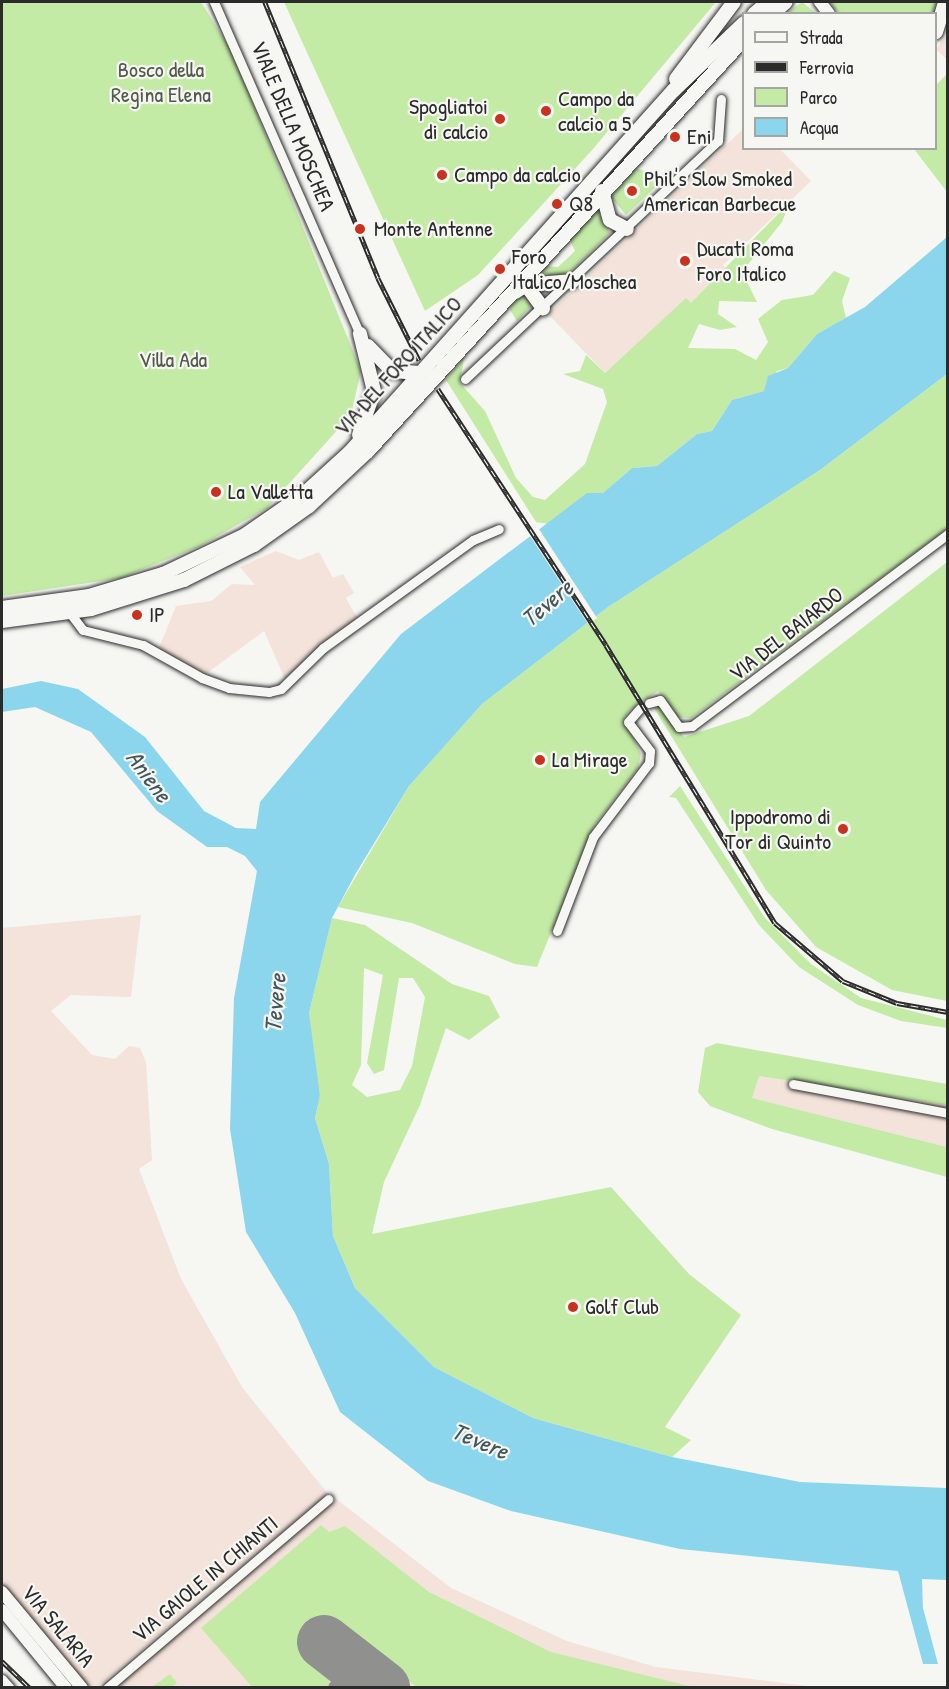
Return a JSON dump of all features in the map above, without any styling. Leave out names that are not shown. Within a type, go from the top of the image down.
[{"type":"highway","points":[[651,116],[734,2]]},
{"type":"highway","points":[[937,29],[945,2]]},
{"type":"highway","points":[[760,12],[776,7]]},
{"type":"highway","name":"VIA DEL FORO ITALICO","points":[[2,608],[108,592],[197,561],[277,515],[350,452],[651,116],[742,25]]},
{"type":"highway","name":"VIA DEL FORO ITALICO","points":[[2,621],[70,613],[184,580],[276,531],[356,464],[492,311],[742,41]]},
{"type":"highway","points":[[602,191],[610,220],[627,230]]},
{"type":"highway","points":[[492,311],[526,285],[573,281]]},
{"type":"highway","points":[[526,285],[543,308]]},
{"type":"highway","points":[[360,334],[386,367],[420,373]]},
{"type":"highway","points":[[350,452],[374,395],[360,334]]},
{"type":"main road","name":"VIA SALARIA","points":[[2,1592],[82,1688]]},
{"type":"main road","name":"VIA SALARIA","points":[[2,1610],[66,1688]]},
{"type":"street","name":"VIALE DELLA MOSCHEA","points":[[214,2],[360,334]]},
{"type":"street","points":[[465,378],[573,281],[718,141],[721,99]]},
{"type":"street","points":[[70,613],[81,628],[143,645],[202,678],[229,688],[268,692],[281,689],[323,648],[473,540],[499,529]]},
{"type":"street","name":"VIA DEL BAIARDO","points":[[649,703],[660,700],[679,727],[692,726],[948,534]]},
{"type":"street","points":[[557,932],[593,837],[649,763],[650,751],[628,722],[640,708]]},
{"type":"street","points":[[793,1084],[948,1113]]},
{"type":"street","name":"VIA GAIOLE IN CHIANTI","points":[[107,1688],[328,1499]]},
{"type":"street","points":[[2,1679],[10,1688]]},
{"type":"shaded area","points":[[947,35],[947,60],[937,48]]},
{"type":"shaded area","points":[[742,130],[742,150],[781,150],[811,181],[723,265],[726,269],[691,304],[686,299],[605,373],[548,314]]},
{"type":"shaded area","points":[[276,551],[299,560],[319,552],[333,578],[343,574],[354,593],[346,598],[359,621],[285,679],[264,631],[203,676],[159,648],[176,606],[211,601],[232,584],[255,585],[240,567]]},
{"type":"shaded area","points":[[141,915],[131,997],[71,995],[51,1011],[92,1055],[115,1059],[129,1046],[140,1048],[146,1062],[152,1160],[139,1169],[181,1279],[242,1387],[328,1494],[97,1687],[89,1687],[2,1584],[2,928]]},
{"type":"shaded area","points":[[758,1076],[947,1102],[947,1147],[752,1098]]},
{"type":"shaded area","points":[[335,1498],[451,1588],[567,1641],[656,1667],[815,1687],[112,1688]]},
{"type":"green space","name":"Villa Ada","points":[[2,2],[201,2],[232,52],[361,371],[351,415],[267,508],[200,546],[121,578],[2,596]]},
{"type":"green space","points":[[284,2],[716,2],[593,149],[478,275],[425,311]]},
{"type":"green space","points":[[802,2],[815,12],[788,12]]},
{"type":"green space","points":[[830,2],[939,2],[936,12],[837,12]]},
{"type":"green space","points":[[947,74],[947,192],[915,150],[937,150],[937,84]]},
{"type":"green space","points":[[636,168],[665,178],[626,215],[611,197]]},
{"type":"green space","points":[[596,208],[610,233],[565,277],[537,273],[545,266],[558,267],[575,251],[569,238]]},
{"type":"green space","points":[[780,212],[786,212],[782,222],[742,272],[757,302],[719,301],[718,314],[737,327],[720,330],[699,324],[688,348],[735,349],[756,360],[768,342],[758,319],[782,300],[813,295],[834,271],[850,278],[842,301],[846,318],[817,334],[788,368],[777,371],[764,391],[732,400],[712,431],[697,434],[657,466],[632,468],[603,493],[582,498],[550,524],[536,522],[446,380],[464,358],[460,383],[485,411],[516,478],[533,497],[545,500],[585,464],[607,402],[603,389],[563,374],[580,371],[586,355],[605,373],[686,298],[691,303]]},
{"type":"green space","points":[[524,293],[534,303],[517,321],[509,308]]},
{"type":"green space","name":"La Mirage","points":[[947,374],[947,529],[691,718],[677,717],[658,691],[631,709],[624,718],[641,754],[638,768],[595,824],[537,967],[515,964],[412,923],[338,907],[409,786],[482,704],[608,607],[820,470]]},
{"type":"green space","name":"Ippodromo di Tor di Quinto","points":[[947,562],[947,1001],[892,990],[816,947],[766,890],[654,708],[660,707],[684,737],[749,716]]},
{"type":"green space","points":[[680,786],[765,918],[811,964],[861,998],[947,1020],[947,1028],[901,1021],[858,1005],[799,967],[759,925],[676,798],[669,797]]},
{"type":"green space","points":[[332,918],[365,925],[452,984],[489,996],[500,1017],[469,1040],[446,1028],[420,1105],[384,1182],[372,1234],[611,1187],[689,1274],[741,1315],[665,1427],[691,1440],[672,1457],[533,1418],[434,1367],[355,1288],[333,1236],[329,1164],[315,1118],[320,1096],[311,1055],[309,1013]],"holes":[[[364,968],[383,975],[367,1063],[374,1074],[384,1070],[399,978],[413,978],[425,997],[412,1066],[400,1090],[367,1097],[352,1085],[361,1065]]]},
{"type":"green space","points":[[717,1043],[947,1084],[947,1105],[759,1076],[752,1098],[947,1147],[947,1177],[772,1129],[710,1106],[698,1092],[705,1048]]},
{"type":"green space","points":[[321,1525],[329,1532],[345,1526],[429,1592],[551,1652],[693,1687],[417,1687],[330,1622],[305,1653],[331,1672],[328,1687],[252,1687],[201,1628]]},
{"type":"green space","points":[[170,1674],[177,1683],[171,1687],[152,1687]]},
{"type":"water","points":[[947,237],[947,374],[820,470],[608,607],[482,704],[409,786],[356,873],[332,918],[309,1013],[320,1096],[315,1118],[329,1164],[333,1236],[355,1288],[434,1367],[533,1418],[672,1457],[800,1482],[947,1488],[947,1580],[922,1579],[923,1608],[938,1664],[923,1664],[898,1571],[680,1549],[511,1511],[428,1481],[340,1412],[295,1313],[246,1232],[230,1129],[234,998],[257,871],[245,856],[227,847],[207,847],[157,811],[91,732],[35,707],[2,712],[2,689],[41,681],[78,689],[145,737],[204,811],[236,828],[256,829],[260,802],[401,634],[587,493],[603,493],[632,468],[657,466],[697,434],[712,431],[732,400],[764,391],[768,376],[788,368],[817,334],[865,307]]},
{"type":"pier","points":[[537,526],[597,618],[588,624],[528,533]]},
{"type":"taxiway","points":[[338,1688],[351,1677],[371,1678]]},
{"type":"runway","points":[[324,1642],[383,1688]]},
{"type":"railway","points":[[265,2],[378,278],[419,360]]},
{"type":"railway","points":[[438,389],[606,645],[775,923],[843,981],[897,1003],[948,1012]]},
{"type":"railway","points":[[2,1661],[30,1688]]},
{"type":"place","name":"Campo da calcio a 5","points":[[546,111]]},
{"type":"place","name":"Spogliatoi di calcio","points":[[500,119]]},
{"type":"place","name":"Eni","points":[[675,137]]},
{"type":"place","name":"Campo da calcio","points":[[442,175]]},
{"type":"place","name":"Phil's Slow Smoked American Barbecue","points":[[632,191]]},
{"type":"place","name":"Q8","points":[[557,204]]},
{"type":"place","name":"Monte Antenne","points":[[360,229]]},
{"type":"place","name":"Ducati Roma Foro Italico","points":[[685,261]]},
{"type":"place","name":"Foro Italico/Moschea","points":[[500,269]]},
{"type":"place","name":"La Valletta","points":[[216,492]]},
{"type":"place","name":"IP","points":[[137,615]]},
{"type":"place","name":"La Mirage","points":[[540,760]]},
{"type":"place","name":"Ippodromo di Tor di Quinto","points":[[843,829]]},
{"type":"place","name":"Golf Club","points":[[573,1307]]},
{"type":"park label","name":"Bosco della Regina Elena","points":[[161,82]]},
{"type":"water label","name":"Tevere","points":[[547,603]]},
{"type":"water label","name":"Aniene","points":[[149,776]]},
{"type":"water label","name":"Tevere","points":[[275,1003]]},
{"type":"water label","name":"Tevere","points":[[480,1441]]}]
